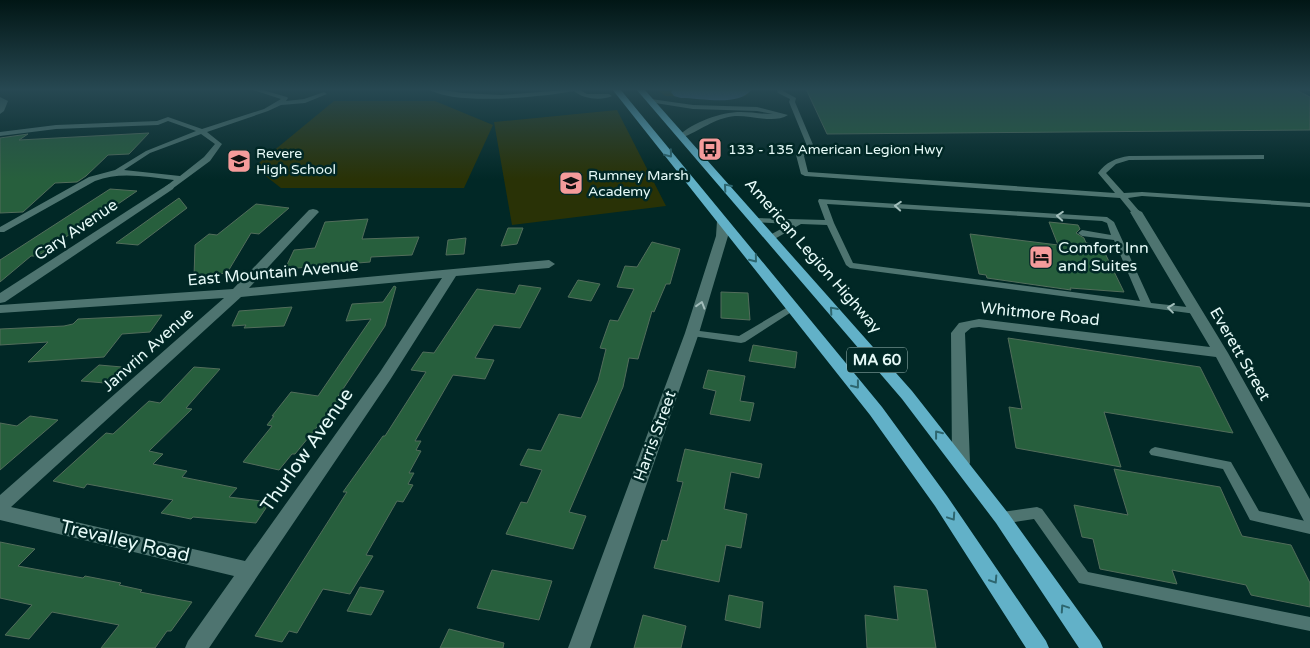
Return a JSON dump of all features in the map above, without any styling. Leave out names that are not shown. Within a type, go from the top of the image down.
[{"type":"highway","name":"MA 60","points":[[636,119],[723,221],[866,398],[918,468],[1038,648]]},
{"type":"highway","name":"American Legion Highway","points":[[667,119],[886,370],[961,463],[1002,518],[1092,648]]},
{"type":"street","name":"Cary Avenue","points":[[0,299],[170,186]]},
{"type":"street","name":"Janvrin Avenue","points":[[0,506],[237,293],[313,212]]},
{"type":"street","name":"Everett Street","points":[[1136,212],[1221,353],[1310,516]]},
{"type":"street","name":"Harris Street","points":[[580,648],[686,351],[722,236],[723,221]]},
{"type":"street","name":"East Mountain Avenue","points":[[0,309],[237,293],[549,264]]},
{"type":"street","name":"Thurlow Avenue","points":[[196,648],[385,376],[451,274]]},
{"type":"street","name":"Whitmore Road","points":[[961,463],[958,334],[961,327],[968,324],[979,323],[1221,353]]},
{"type":"street","name":"Trevalley Road","points":[[0,512],[250,571]]},
{"type":"lane","points":[[0,134],[56,127],[158,123],[167,119]]},
{"type":"lane","points":[[169,119],[202,131],[219,144],[207,160],[170,186]]},
{"type":"lane","points":[[117,172],[148,152],[202,131],[240,119]]},
{"type":"lane","points":[[681,136],[711,119]]},
{"type":"lane","points":[[799,119],[811,147],[800,155],[805,174],[1122,196],[1142,194],[1310,204]]},
{"type":"lane","points":[[1136,212],[1102,173],[1105,167],[1117,160],[1129,158],[1261,157]]},
{"type":"lane","points":[[1,230],[92,179],[105,174],[117,172],[181,178]]},
{"type":"lane","points":[[1147,306],[1108,220],[822,201],[850,265],[1147,306],[1196,311]]},
{"type":"lane","points":[[755,220],[830,223]]},
{"type":"lane","points":[[771,238],[798,223]]},
{"type":"lane","points":[[1082,233],[1117,238]]},
{"type":"lane","points":[[692,333],[740,340],[793,307]]},
{"type":"lane","points":[[1155,452],[1227,465],[1255,516],[1310,528]]},
{"type":"lane","points":[[1002,518],[1037,513],[1084,578],[1310,624]]},
{"type":"green space","points":[[312,119],[479,119],[493,125],[464,188],[281,188],[254,167]]},
{"type":"green space","points":[[522,119],[622,119],[666,206],[512,225],[494,122]]},
{"type":"building","points":[[820,119],[1310,119],[1310,130],[827,134]]},
{"type":"building","points":[[149,133],[129,154],[108,155],[77,182],[55,183],[23,212],[0,213],[0,138],[28,134],[19,140]]},
{"type":"building","points":[[110,189],[137,191],[38,256],[31,256],[0,282],[0,260]]},
{"type":"building","points":[[179,198],[187,208],[138,245],[116,243]]},
{"type":"building","points":[[256,204],[289,208],[259,234],[251,233],[227,273],[194,277],[195,245],[209,234],[217,235]]},
{"type":"building","points":[[368,219],[362,239],[419,237],[412,255],[371,257],[370,262],[285,269],[294,250],[315,248],[325,222]]},
{"type":"building","name":"Comfort Inn and Suites","points":[[1049,222],[1078,225],[1080,229],[1076,233],[1084,238],[1086,243],[1101,245],[1124,292],[1070,288],[1071,290],[987,278],[986,275],[979,274],[970,234],[1058,245]]},
{"type":"building","points":[[508,228],[523,228],[517,244],[501,246]]},
{"type":"building","points":[[466,238],[464,254],[446,255],[448,240]]},
{"type":"building","points":[[652,242],[680,249],[670,284],[666,284],[654,312],[652,311],[638,359],[629,358],[623,387],[569,512],[586,516],[573,549],[506,534],[521,502],[527,503],[542,470],[520,465],[528,449],[541,451],[559,414],[581,418],[598,381],[606,349],[600,348],[610,320],[618,321],[634,289],[617,287],[625,266],[637,267]]},
{"type":"building","points":[[578,280],[600,284],[591,301],[568,297]]},
{"type":"building","points":[[519,285],[541,288],[520,328],[494,325],[475,358],[494,360],[485,379],[453,375],[415,441],[421,441],[416,450],[421,451],[409,473],[414,473],[408,484],[413,485],[403,502],[397,501],[366,555],[373,556],[350,594],[323,589],[297,633],[289,631],[282,642],[255,636],[347,492],[343,492],[383,436],[385,436],[426,372],[411,370],[423,352],[434,353],[477,289],[515,294]]},
{"type":"building","points":[[394,286],[396,287],[385,326],[337,398],[340,399],[295,454],[292,454],[279,470],[243,462],[272,426],[267,425],[291,392],[318,396],[371,319],[346,321],[352,304],[383,302]]},
{"type":"building","points":[[721,292],[748,293],[750,320],[721,318]]},
{"type":"building","points":[[292,307],[284,326],[244,328],[246,325],[232,326],[239,311]]},
{"type":"building","points":[[162,315],[150,332],[122,334],[104,357],[28,362],[48,342],[0,345],[0,329],[64,326],[73,324],[78,319]]},
{"type":"building","points":[[1008,338],[1200,367],[1233,433],[1104,412],[1121,467],[1016,448],[1009,407],[1022,409]]},
{"type":"building","points":[[753,345],[797,352],[795,368],[749,361]]},
{"type":"building","points":[[99,365],[122,367],[105,383],[81,381]]},
{"type":"building","points":[[194,367],[220,369],[186,408],[192,409],[149,451],[163,454],[153,464],[187,471],[182,477],[237,488],[229,497],[270,502],[256,523],[193,517],[191,519],[161,513],[173,500],[87,484],[84,488],[53,481],[106,433],[113,434],[149,401],[160,403]]},
{"type":"building","points":[[708,370],[745,376],[740,401],[754,403],[750,421],[710,414],[716,391],[703,388]]},
{"type":"building","points":[[30,416],[58,420],[0,470],[0,423],[17,426]]},
{"type":"building","points":[[685,449],[762,464],[759,478],[731,472],[724,509],[747,514],[741,548],[726,545],[719,582],[654,568],[662,540],[667,541],[683,482],[677,481]]},
{"type":"building","points":[[1114,469],[1220,487],[1242,536],[1291,545],[1310,583],[1310,607],[1251,595],[1246,585],[1172,570],[1177,584],[1100,569],[1093,539],[1082,537],[1074,505],[1128,515]]},
{"type":"building","points":[[0,542],[35,549],[18,566],[121,583],[119,585],[142,590],[140,592],[192,602],[171,631],[167,631],[155,648],[101,648],[119,625],[52,612],[29,639],[5,635],[32,605],[0,598]]},
{"type":"building","points":[[492,570],[552,581],[539,620],[477,608]]},
{"type":"building","points":[[894,586],[927,590],[936,648],[867,648],[865,615],[898,620]]},
{"type":"building","points":[[360,587],[384,591],[371,615],[347,611]]},
{"type":"building","points":[[729,595],[763,602],[760,628],[725,620]]},
{"type":"building","points":[[643,615],[686,626],[681,648],[634,648]]},
{"type":"building","points":[[449,629],[504,643],[503,648],[440,648]]},
{"type":"place","name":"133 - 135 American Legion Hwy","points":[[710,149]]},
{"type":"place","name":"Revere High School","points":[[239,161]]},
{"type":"place","name":"Rumney Marsh Academy","points":[[571,183]]},
{"type":"place","name":"Comfort Inn and Suites","points":[[1041,257]]}]
